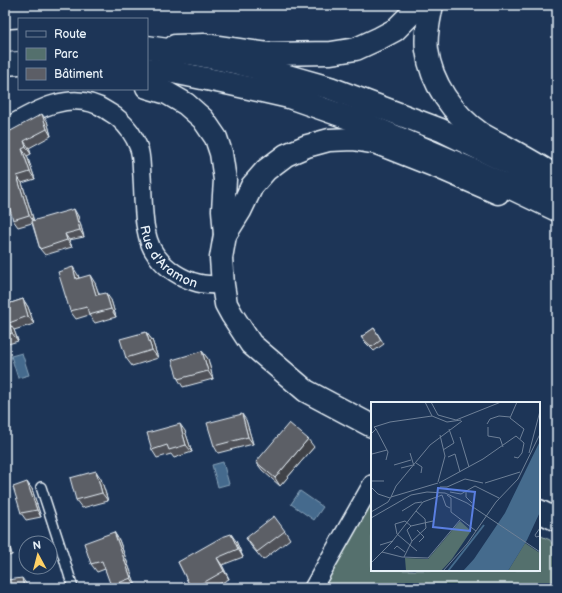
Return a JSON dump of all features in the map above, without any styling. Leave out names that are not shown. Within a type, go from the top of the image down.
[{"type":"main road","points":[[148,47],[204,45],[268,54],[332,53],[356,49],[380,38],[394,30],[420,5]]},
{"type":"main road","points":[[432,5],[427,27],[427,49],[430,66],[439,88],[450,104],[463,119],[481,133],[557,176]]},
{"type":"main road","points":[[5,41],[18,40]]},
{"type":"main road","points":[[148,47],[195,54],[238,63],[330,88],[441,130],[557,187]]},
{"type":"main road","points":[[5,64],[18,63]]},
{"type":"main road","points":[[148,69],[173,72],[282,96],[366,124],[471,169],[557,210]]},
{"type":"main road","points":[[5,71],[18,72]]},
{"type":"main road","points":[[148,86],[167,93],[186,104],[203,119],[216,138],[221,153],[225,180],[223,210],[225,235],[221,258],[222,285]]},
{"type":"main road","points":[[225,235],[240,211],[252,186],[266,170],[286,155],[307,146],[329,140],[353,139],[377,143],[557,218]]},
{"type":"main road","name":"Rue d'Aramon","points":[[222,285],[226,304],[232,316],[251,344],[306,391],[371,425]]},
{"type":"street","name":"Rue d'Aramon","points":[[5,128],[23,117],[67,100],[86,101],[104,108],[118,118],[130,132],[138,147],[141,164],[144,217],[148,239],[155,255],[167,268],[184,277],[199,283],[222,285]]},
{"type":"street","points":[[313,588],[371,486]]},
{"type":"lane","points":[[41,487],[73,588]]},
{"type":"green space","points":[[371,503],[371,571],[540,571],[540,535],[550,540],[557,553],[557,588],[320,588]]},
{"type":"water","points":[[22,353],[29,375],[18,378],[11,356]]},
{"type":"water","points":[[223,462],[229,484],[218,487],[212,465]]},
{"type":"water","points":[[300,491],[323,507],[314,520],[291,504]]},
{"type":"building","points":[[42,114],[47,129],[24,141],[26,147],[22,149],[30,172],[17,176],[29,215],[13,220],[5,192],[5,134]]},
{"type":"building","points":[[74,209],[80,230],[65,234],[67,240],[40,249],[32,221]]},
{"type":"building","points":[[73,267],[76,279],[90,275],[96,295],[106,293],[111,309],[89,315],[87,307],[70,311],[58,272]]},
{"type":"building","points":[[23,299],[28,316],[9,323],[12,333],[5,336],[5,305]]},
{"type":"building","points":[[374,328],[381,340],[372,347],[361,337]]},
{"type":"building","points":[[146,332],[152,350],[126,358],[120,339]]},
{"type":"building","points":[[202,351],[208,371],[178,379],[172,360]]},
{"type":"building","points":[[242,414],[248,437],[214,446],[207,423]]},
{"type":"building","points":[[289,423],[308,439],[275,478],[256,462]]},
{"type":"building","points":[[180,424],[186,445],[169,450],[167,445],[152,450],[147,433]]},
{"type":"building","points":[[96,471],[102,493],[76,500],[70,478]]},
{"type":"building","points":[[27,482],[37,510],[21,513],[13,487]]},
{"type":"building","points":[[274,516],[285,531],[257,552],[246,538]]},
{"type":"building","points":[[114,532],[131,578],[111,586],[102,561],[91,564],[84,543]]},
{"type":"building","points":[[231,534],[238,549],[217,558],[224,571],[194,588],[191,588],[178,562],[222,537]]},
{"type":"building","points":[[5,577],[8,577],[8,580],[22,578],[24,588],[5,588]]}]
